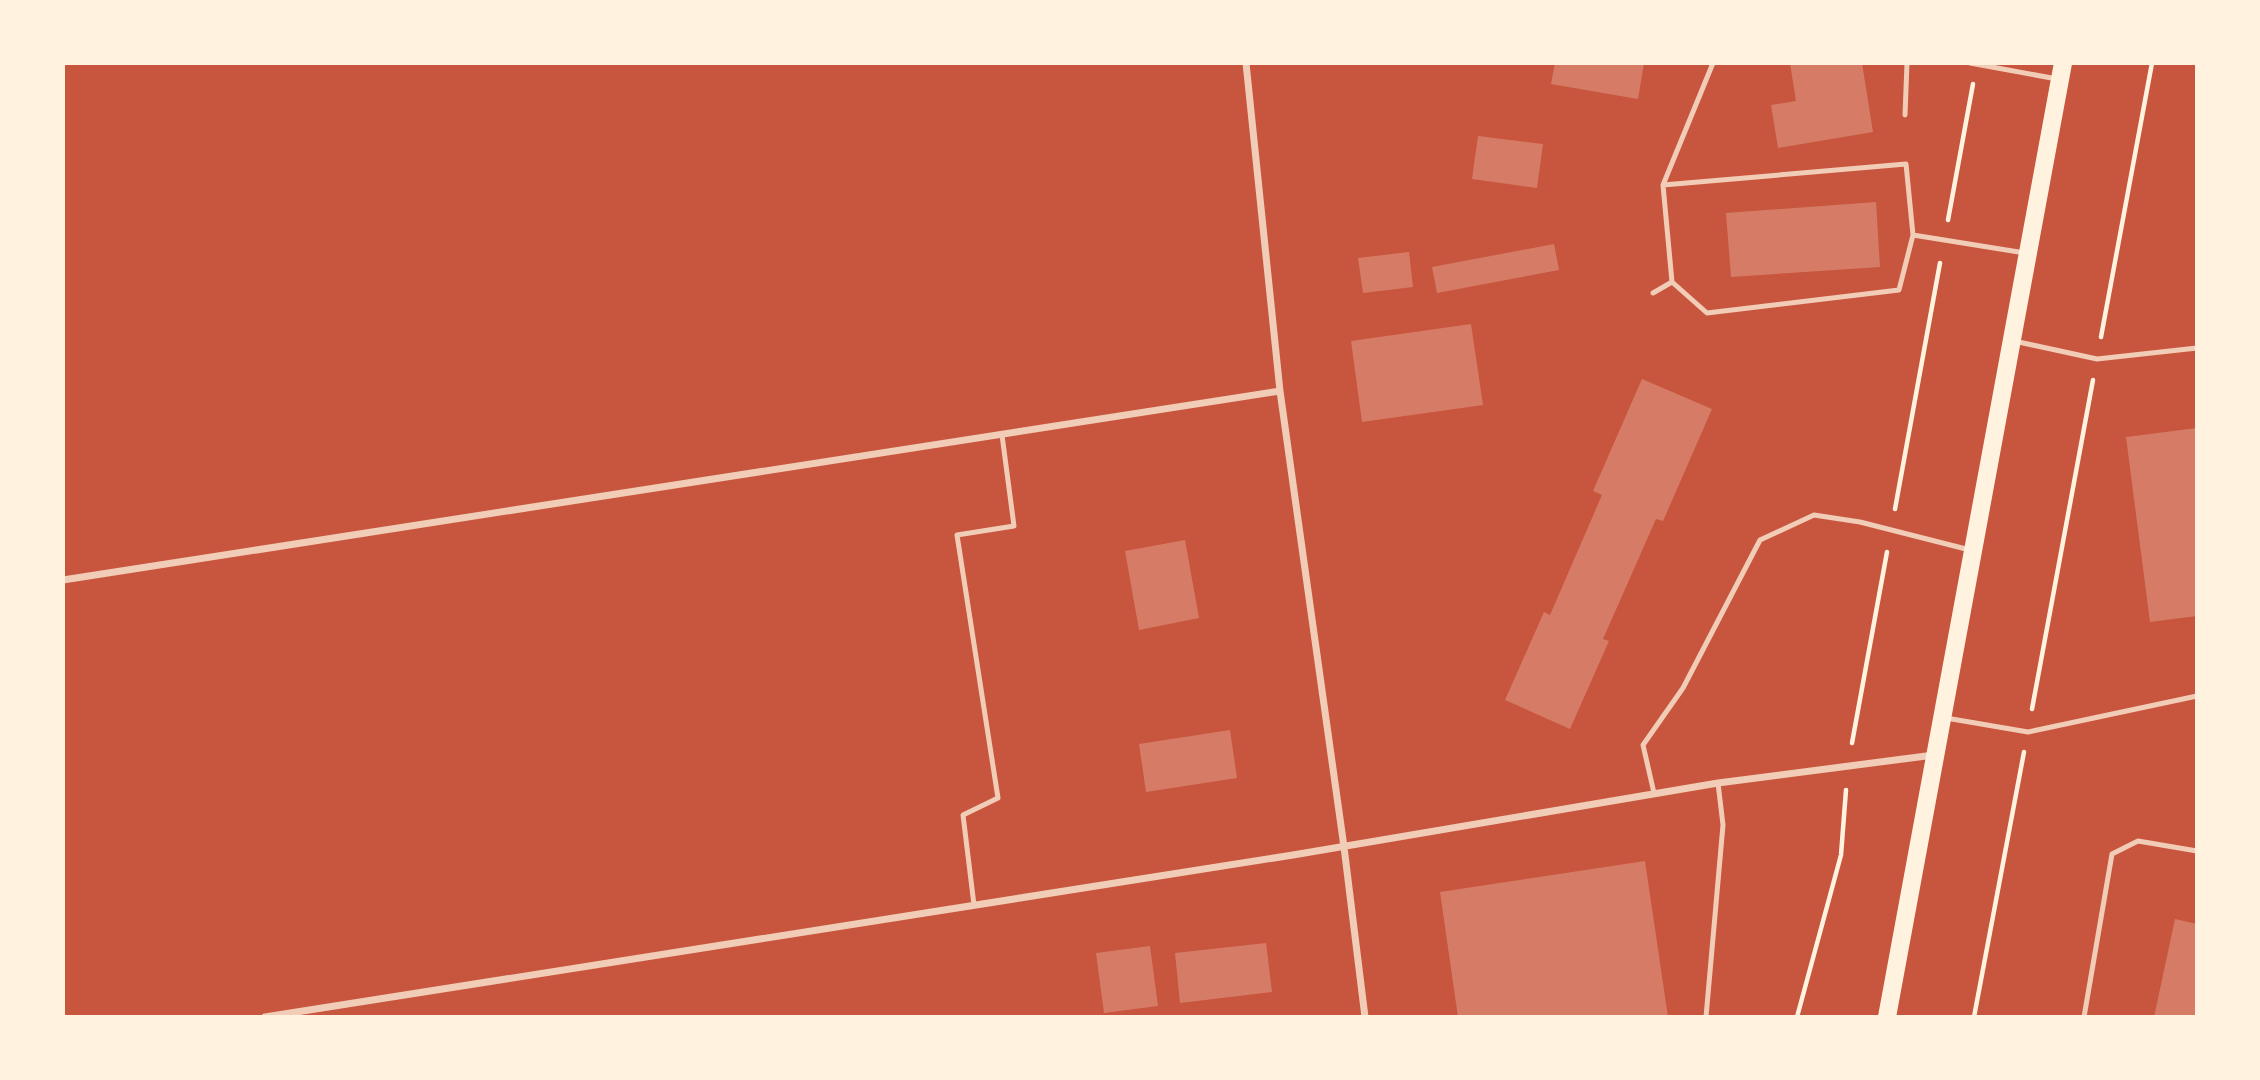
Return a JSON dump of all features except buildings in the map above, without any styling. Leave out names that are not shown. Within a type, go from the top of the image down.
[{"type":"main road","points":[[1886,1017],[2062,71]]},
{"type":"street","points":[[1246,63],[1280,391],[1345,847],[1365,1017]]},
{"type":"street","points":[[63,580],[1280,391]]},
{"type":"street","points":[[265,1017],[1345,847],[1654,793],[1934,755]]},
{"type":"lane","points":[[1663,185],[1906,164],[1913,235],[1899,290],[1707,313],[1672,282],[1663,185],[1713,63]]},
{"type":"lane","points":[[1905,115],[1907,63]]},
{"type":"lane","points":[[1970,63],[2062,71]]},
{"type":"lane","points":[[1913,235],[2028,253]]},
{"type":"lane","points":[[1653,293],[1672,282]]},
{"type":"lane","points":[[2012,341],[2097,359],[2197,348]]},
{"type":"lane","points":[[974,905],[963,815],[998,798],[957,535],[1014,526],[1002,435]]},
{"type":"lane","points":[[1654,793],[1643,745],[1682,688],[1760,540],[1814,515],[1860,522],[1973,551]]},
{"type":"lane","points":[[1941,717],[2028,732],[2197,696]]},
{"type":"lane","points":[[1706,1017],[1723,825],[1718,783]]},
{"type":"lane","points":[[2084,1017],[2112,854],[2138,841],[2197,851]]},
{"type":"path","points":[[1974,1017],[2152,63]]}]
